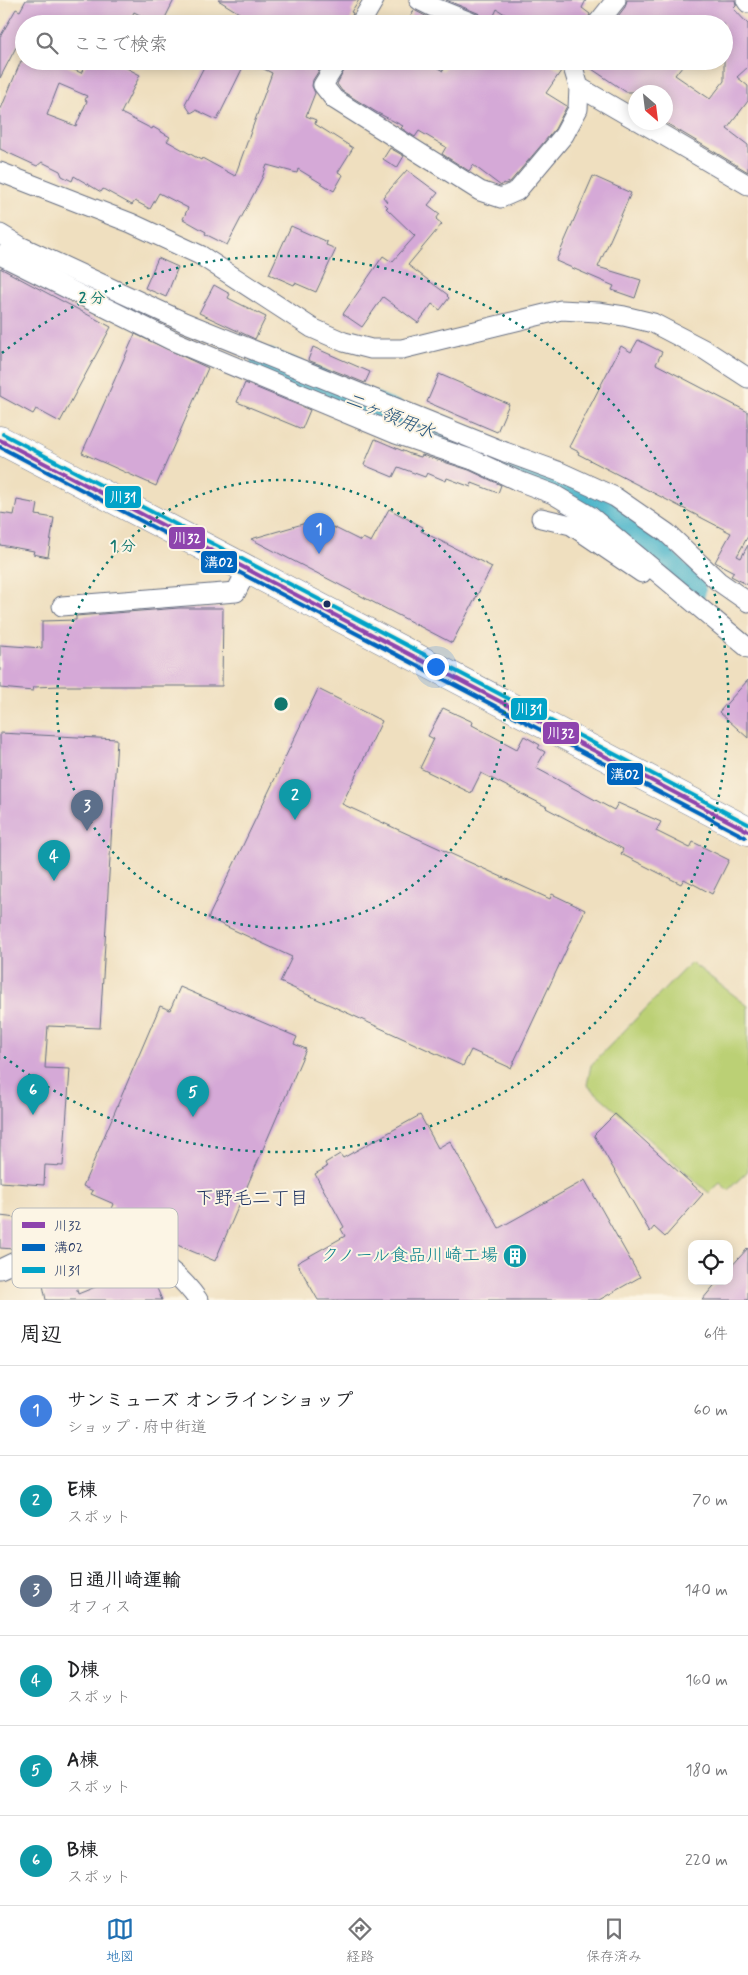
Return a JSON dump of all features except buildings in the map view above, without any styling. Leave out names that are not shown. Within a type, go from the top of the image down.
[{"type":"highway","points":[[0,440],[748,831]]},
{"type":"street","points":[[365,15],[374,0]]},
{"type":"street","points":[[419,0],[432,8],[451,15]]},
{"type":"street","points":[[604,15],[616,0]]},
{"type":"street","points":[[332,70],[323,85],[334,99],[480,191],[501,198],[517,191],[564,135],[578,109],[579,87],[574,70]]},
{"type":"street","points":[[579,87],[628,115]]},
{"type":"street","points":[[655,130],[748,185]]},
{"type":"street","points":[[0,172],[131,223],[200,255],[312,328],[344,342],[371,349],[402,349],[561,310],[598,312],[653,323],[706,350],[748,378]]},
{"type":"street","points":[[0,234],[20,246],[184,322],[505,452],[560,472],[615,497],[667,533],[718,581],[745,600]]},
{"type":"street","points":[[0,255],[170,340],[396,434],[472,460],[553,494],[590,516],[748,648]]},
{"type":"street","points":[[541,518],[571,525],[641,572],[748,663]]},
{"type":"street","points":[[62,606],[236,592],[247,570]]},
{"type":"street","points":[[0,1269],[12,1264]]},
{"type":"street","points":[[178,1277],[198,1300]]},
{"type":"green space","points":[[691,962],[748,1006],[748,1171],[728,1190],[720,1183],[709,1193],[587,1085],[591,1065]]},
{"type":"waterway","name":"二ヶ領用水","points":[[267,365],[585,496],[614,515],[689,590]]},
{"type":"transit line","name":"川31","points":[[3,434],[748,824]]},
{"type":"transit line","name":"川32","points":[[0,440],[748,831]]},
{"type":"transit line","name":"溝02","points":[[0,447],[745,837]]},
{"type":"place","name":"サンミューズ オンラインショップ","points":[[319,554]]},
{"type":"place","name":"E棟","points":[[295,820]]},
{"type":"place","name":"日通川崎運輸","points":[[87,831]]},
{"type":"place","name":"D棟","points":[[54,881]]},
{"type":"place","name":"B棟","points":[[33,1115]]},
{"type":"place","name":"A棟","points":[[193,1117]]},
{"type":"place","name":"クノール食品川崎工場","points":[[515,1256]]},
{"type":"district","name":"下野毛二丁目","points":[[252,1198]]}]
